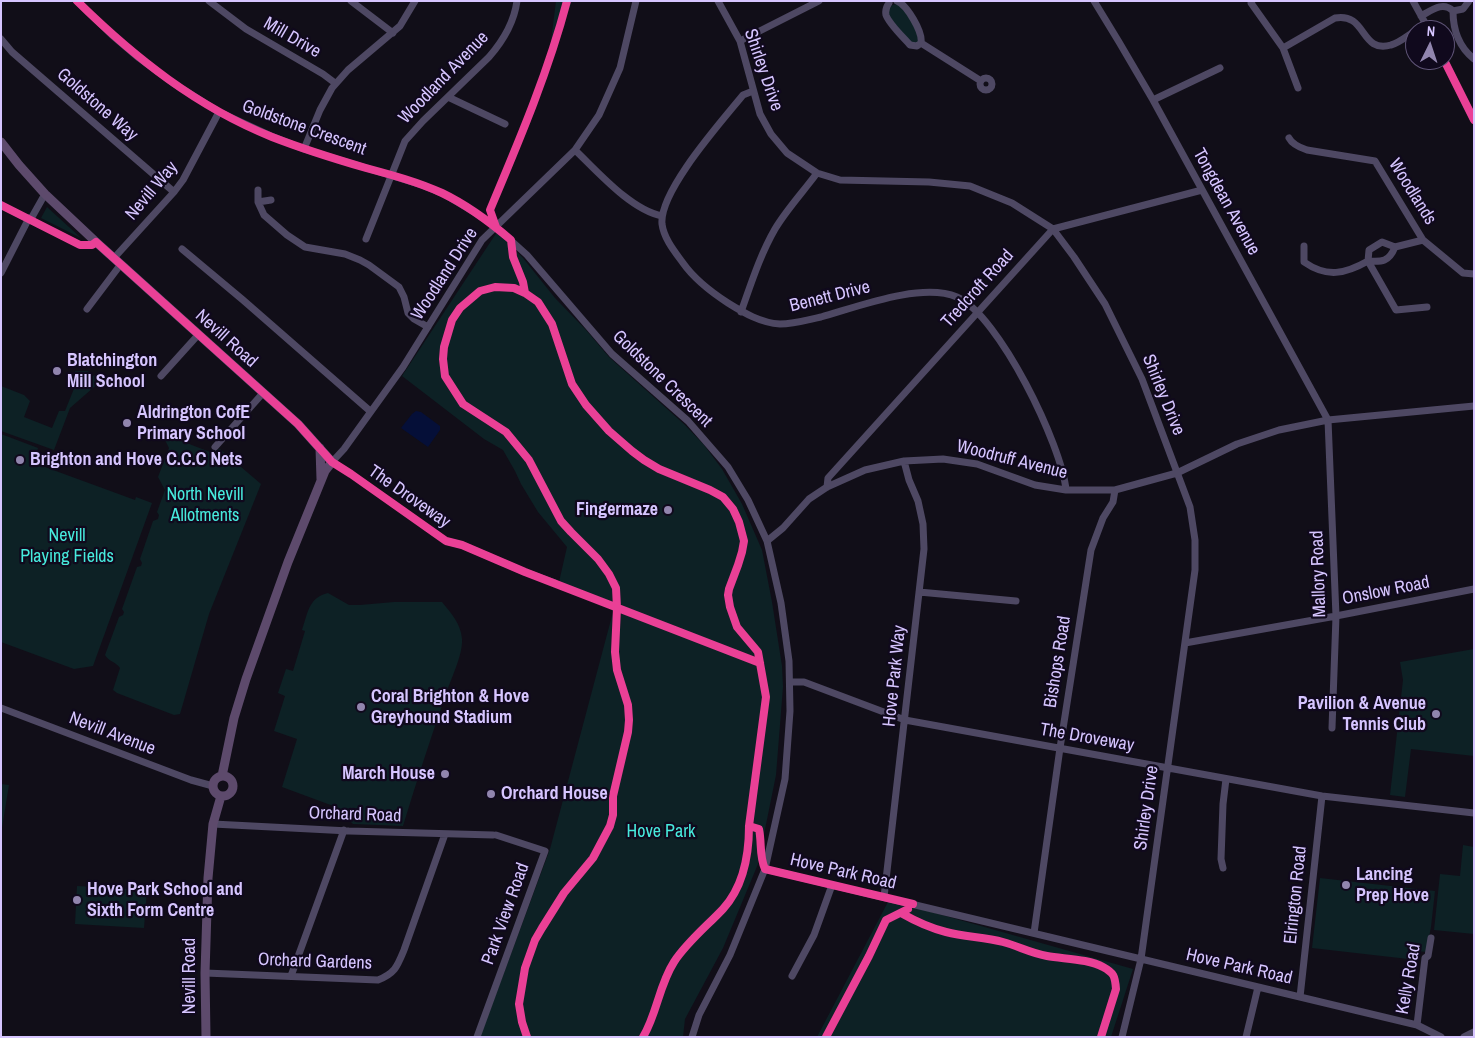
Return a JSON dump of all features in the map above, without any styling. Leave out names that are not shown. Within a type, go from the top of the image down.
[{"type":"main road","name":"Nevill Road","points":[[1,142],[45,194],[298,424],[332,462]]},
{"type":"main road","points":[[320,448],[321,482]]},
{"type":"main road","points":[[221,796],[215,792],[213,786],[215,780],[222,776],[234,718],[246,679],[288,562],[325,471],[332,462]]},
{"type":"main road","name":"Nevill Road","points":[[206,1037],[205,973],[208,878],[213,824],[221,796],[231,793],[234,786],[230,778],[222,776]]},
{"type":"street","name":"Goldstone Crescent","points":[[77,1],[112,35],[156,71],[220,112],[304,149],[392,175],[444,194],[496,227],[528,255],[612,354],[688,421],[728,467],[748,500],[767,541],[781,603],[789,661],[790,711],[785,779],[765,869],[730,955],[699,1015],[692,1037]]},
{"type":"street","name":"Mill Drive","points":[[209,1],[246,29],[335,83]]},
{"type":"street","points":[[351,1],[393,33]]},
{"type":"street","points":[[304,149],[320,110],[335,83],[393,33],[406,19],[415,1]]},
{"type":"street","name":"Woodland Avenue","points":[[366,239],[402,147],[409,136],[490,57],[504,38],[512,19],[516,1]]},
{"type":"street","name":"Woodland Drive","points":[[332,462],[403,367],[482,240],[575,150],[599,115],[620,68],[636,1]]},
{"type":"street","name":"Shirley Drive","points":[[718,1],[740,41],[760,114],[770,134],[787,153],[817,173],[840,180],[929,182],[970,186],[1012,203],[1053,229],[1105,304],[1142,379],[1190,508],[1195,540],[1195,570],[1140,959],[1122,1037]]},
{"type":"street","points":[[740,41],[819,1]]},
{"type":"street","name":"Tongdean Avenue","points":[[1094,1],[1153,100],[1328,420]]},
{"type":"street","points":[[1252,1],[1283,48],[1298,88]]},
{"type":"street","points":[[1413,1],[1423,20]]},
{"type":"street","points":[[1453,11],[1463,9],[1469,1]]},
{"type":"street","points":[[892,2],[905,6],[922,36],[921,43],[917,46],[910,45],[889,20],[885,13],[886,7],[892,2]]},
{"type":"street","points":[[1421,16],[1441,6],[1447,6],[1453,11]]},
{"type":"street","points":[[1453,11],[1453,22],[1458,39],[1466,53],[1474,59]]},
{"type":"street","points":[[1283,48],[1335,18],[1343,17],[1350,18],[1356,22],[1369,40],[1375,44],[1384,47],[1393,45],[1405,38]]},
{"type":"street","name":"Goldstone Way","points":[[1,39],[12,52],[174,192]]},
{"type":"street","points":[[921,43],[981,81]]},
{"type":"street","points":[[1153,100],[1220,68]]},
{"type":"street","points":[[1449,70],[1474,120]]},
{"type":"street","points":[[575,150],[621,195],[653,214],[662,216],[672,190],[686,166],[743,94],[753,91]]},
{"type":"street","points":[[448,97],[505,124]]},
{"type":"street","name":"Nevill Way","points":[[87,309],[117,261],[190,170],[220,112]]},
{"type":"street","name":"Woodlands","points":[[1289,138],[1301,148],[1307,150],[1375,161],[1424,240],[1463,273],[1474,274]]},
{"type":"street","points":[[741,312],[753,278],[774,230],[817,173]]},
{"type":"street","points":[[258,190],[258,202],[264,215],[298,244],[311,249],[351,256],[364,263],[401,290],[410,316],[428,328]]},
{"type":"street","points":[[1053,229],[1202,190]]},
{"type":"street","points":[[1,273],[28,218],[32,217],[45,194]]},
{"type":"street","points":[[258,202],[271,200]]},
{"type":"street","points":[[1,205],[80,246],[92,245],[96,242]]},
{"type":"street","name":"Benett Drive","points":[[662,216],[662,226],[669,243],[690,273],[713,293],[741,312],[757,320],[779,324],[798,323],[891,297],[922,292],[940,292],[958,297],[977,312],[996,333],[1014,361],[1052,440],[1065,478],[1066,490]]},
{"type":"street","name":"Tredcroft Road","points":[[827,487],[828,478],[1053,229]]},
{"type":"street","points":[[1424,240],[1395,247],[1382,242],[1369,250],[1368,261],[1396,310],[1427,307]]},
{"type":"street","points":[[1304,246],[1304,262],[1315,270],[1329,273],[1354,269],[1368,261],[1382,262],[1392,255],[1395,247]]},
{"type":"street","points":[[182,249],[370,411]]},
{"type":"street","points":[[161,376],[198,335]]},
{"type":"street","points":[[215,446],[263,392]]},
{"type":"street","name":"Woodruff Avenue","points":[[767,541],[783,528],[809,499],[827,487],[865,470],[904,461],[943,459],[976,464],[1035,485],[1066,490],[1115,490],[1178,473],[1236,444],[1279,430],[1328,420],[1474,406]]},
{"type":"street","name":"Mallory Road","points":[[1328,420],[1336,616],[1332,728]]},
{"type":"street","name":"Hove Park Way","points":[[884,897],[924,549],[923,524],[918,501],[909,480],[904,461]]},
{"type":"street","name":"The Droveway","points":[[332,462],[446,542],[462,544],[555,583]]},
{"type":"street","name":"Bishops Road","points":[[1034,933],[1060,748],[1091,550],[1103,518],[1113,502],[1115,490]]},
{"type":"street","name":"Onslow Road","points":[[1185,642],[1336,616],[1474,589]]},
{"type":"street","points":[[919,592],[1016,601]]},
{"type":"street","name":"The Droveway","points":[[790,682],[804,682],[905,720],[1322,796],[1474,813]]},
{"type":"street","name":"Nevill Avenue","points":[[1,708],[191,780],[213,786]]},
{"type":"street","points":[[1223,868],[1220,859],[1226,779]]},
{"type":"street","name":"Elrington Road","points":[[1300,997],[1322,796]]},
{"type":"street","name":"Orchard Road","points":[[213,824],[494,835]]},
{"type":"street","points":[[291,976],[344,830]]},
{"type":"street","name":"Orchard Gardens","points":[[205,973],[378,980],[388,976],[397,968],[445,834]]},
{"type":"street","name":"Park View Road","points":[[477,1037],[545,851],[494,835]]},
{"type":"street","name":"Hove Park Road","points":[[765,869],[1417,1025],[1439,1036]]},
{"type":"street","points":[[792,976],[814,935],[832,885]]},
{"type":"street","name":"Kelly Road","points":[[1417,1025],[1425,958],[1428,956],[1431,938]]},
{"type":"street","points":[[1246,1037],[1258,987]]},
{"type":"street","points":[[1464,1037],[1474,1032]]},
{"type":"green space","points":[[556,1],[572,1],[558,39],[551,41]]},
{"type":"green space","points":[[898,4],[905,10],[912,21],[920,41],[913,44],[888,15],[890,7]]},
{"type":"green space","points":[[47,207],[81,238],[41,218]]},
{"type":"green space","name":"Hove Park","points":[[497,232],[523,258],[555,298],[609,357],[685,425],[704,445],[722,469],[742,504],[762,550],[782,666],[783,687],[776,775],[758,864],[723,948],[685,1019],[683,1037],[480,1037],[550,849],[613,612],[607,600],[559,582],[567,547],[538,512],[503,450],[484,439],[402,376]]},
{"type":"green space","points":[[75,371],[88,371],[101,381],[70,408],[54,450],[1,431],[1,386],[24,395],[30,401],[24,417],[52,428],[59,411],[65,411],[75,386],[70,383]]},
{"type":"green space","name":"Nevill Playing Fields","points":[[1,434],[38,448],[34,463],[135,500],[136,497],[152,503],[93,666],[74,669],[1,642]]},
{"type":"green space","name":"North Nevill Allotments","points":[[171,437],[210,452],[220,449],[261,484],[209,614],[180,714],[174,715],[113,690],[120,668],[105,655],[119,617],[123,615],[122,609],[137,567],[141,566],[140,559],[153,521],[158,519],[159,515],[157,512],[165,490],[158,477],[169,448],[165,440]]},
{"type":"green space","name":"Coral Brighton & Hove Greyhound Stadium","points":[[328,593],[349,605],[394,602],[442,602],[460,628],[462,646],[458,660],[403,826],[353,824],[336,807],[282,787],[297,739],[274,731],[285,696],[278,693],[286,669],[293,671],[305,631],[302,630],[310,607],[316,598]]},
{"type":"green space","name":"Pavilion & Avenue Tennis Club","points":[[1474,649],[1474,756],[1411,749],[1405,797],[1390,795],[1403,680],[1400,662]]},
{"type":"green space","points":[[1,784],[9,785],[1,834]]},
{"type":"green space","points":[[1463,845],[1474,847],[1474,934],[1434,930],[1440,874],[1460,876]]},
{"type":"green space","name":"Lancing Prep Hove","points":[[1320,878],[1435,891],[1426,952],[1418,951],[1417,960],[1312,948]]},
{"type":"green space","points":[[77,886],[147,890],[144,928],[75,924]]},
{"type":"green space","points":[[889,900],[1133,969],[1111,1037],[817,1037]]},
{"type":"shaded area","points":[[416,411],[421,412],[440,426],[440,430],[428,447],[401,428]]},
{"type":"cycle path","points":[[77,1],[121,42],[168,79],[193,96],[244,125],[272,137],[331,157],[424,185],[469,208],[511,240],[513,257],[523,282],[525,293]]},
{"type":"cycle path","points":[[496,227],[490,210],[542,81],[567,1]]},
{"type":"cycle path","points":[[1449,70],[1474,120]]},
{"type":"cycle path","points":[[1,205],[80,245],[92,245],[96,242],[298,424],[332,462],[446,541],[462,545],[525,572],[760,663]]},
{"type":"cycle path","points":[[527,1037],[519,1004],[525,968],[535,940],[542,928],[564,893],[593,858],[610,826],[613,815],[613,796],[629,720],[628,705],[617,670],[615,652],[616,588],[609,574],[598,559],[561,521],[529,460],[506,432],[463,404],[445,376],[444,347],[452,320],[460,308],[480,291],[495,287],[514,288],[538,302],[552,324],[572,384],[586,405],[609,431],[644,460],[659,469],[723,497],[733,509],[744,541],[728,595],[737,627],[758,652],[766,697],[744,870],[736,891],[730,900],[674,962],[643,1037]]},
{"type":"cycle path","points":[[749,826],[759,829],[765,869],[913,904]]},
{"type":"cycle path","points":[[826,1037],[886,920],[908,909]]},
{"type":"cycle path","points":[[901,913],[923,924],[946,932],[996,940],[1041,955],[1091,962],[1107,969],[1113,975],[1116,989],[1101,1037]]},
{"type":"place","name":"Blatchington Mill School","points":[[57,371]]},
{"type":"place","name":"Aldrington CofE Primary School","points":[[127,423]]},
{"type":"place","name":"Brighton and Hove C.C.C Nets","points":[[20,460]]},
{"type":"place","name":"Fingermaze","points":[[668,510]]},
{"type":"place","name":"Coral Brighton & Hove Greyhound Stadium","points":[[361,707]]},
{"type":"place","name":"Pavilion & Avenue Tennis Club","points":[[1436,714]]},
{"type":"place","name":"March House","points":[[445,774]]},
{"type":"place","name":"Orchard House","points":[[491,794]]},
{"type":"place","name":"Lancing Prep Hove","points":[[1346,885]]},
{"type":"place","name":"Hove Park School and Sixth Form Centre","points":[[77,900]]}]
